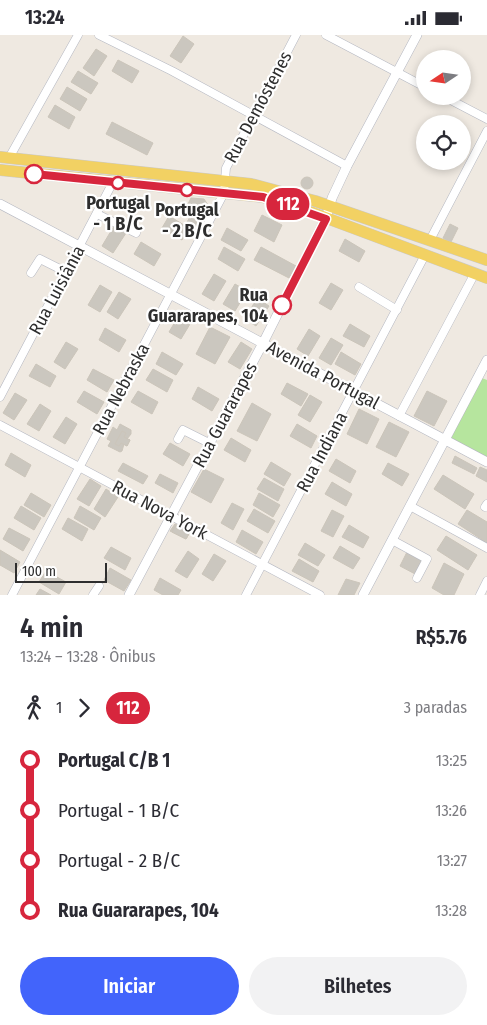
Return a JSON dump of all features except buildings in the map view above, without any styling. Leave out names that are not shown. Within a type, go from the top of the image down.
[{"type":"main road","points":[[4,158],[224,180],[285,192],[325,203],[487,260]]},
{"type":"main road","points":[[1,172],[263,197],[487,277]]},
{"type":"street","points":[[4,158],[78,35]]},
{"type":"street","points":[[99,35],[172,71],[347,167]]},
{"type":"street","name":"Rua Demóstenes","points":[[224,180],[226,168],[296,35]]},
{"type":"street","points":[[326,35],[416,82]]},
{"type":"street","name":"Rua Guararapes","points":[[129,595],[263,343],[326,219],[325,203],[347,167],[417,35]]},
{"type":"street","points":[[460,105],[487,119]]},
{"type":"street","points":[[430,240],[487,131]]},
{"type":"street","name":"Rua Nebraska","points":[[12,595],[172,295],[224,193],[224,180]]},
{"type":"street","name":"Rua Luisiânia","points":[[0,397],[113,182]]},
{"type":"street","name":"Avenida Portugal","points":[[0,204],[487,462]]},
{"type":"street","points":[[97,214],[136,233]]},
{"type":"street","name":"Rua Indiana","points":[[246,595],[426,255]]},
{"type":"street","points":[[31,273],[40,259],[66,272]]},
{"type":"street","points":[[399,416],[475,273]]},
{"type":"street","points":[[359,287],[397,310]]},
{"type":"street","points":[[363,595],[487,360]]},
{"type":"street","name":"Rua Nova York","points":[[0,425],[320,595]]},
{"type":"street","points":[[178,439],[183,430],[209,443]]},
{"type":"street","points":[[410,507],[487,548]]},
{"type":"street","points":[[392,540],[427,559],[417,579]]},
{"type":"street","points":[[480,595],[487,581]]},
{"type":"street","points":[[93,595],[99,586]]},
{"type":"green space","points":[[482,378],[487,380],[487,457],[451,438]]},
{"type":"bus line","name":"112","points":[[34,174],[263,197],[326,219],[282,305]]},
{"type":"place","name":"Portugal - 1 B/C","points":[[118,183]]},
{"type":"place","name":"Portugal - 2 B/C","points":[[187,190]]},
{"type":"place","name":"Rua Guararapes, 104","points":[[282,305]]}]
